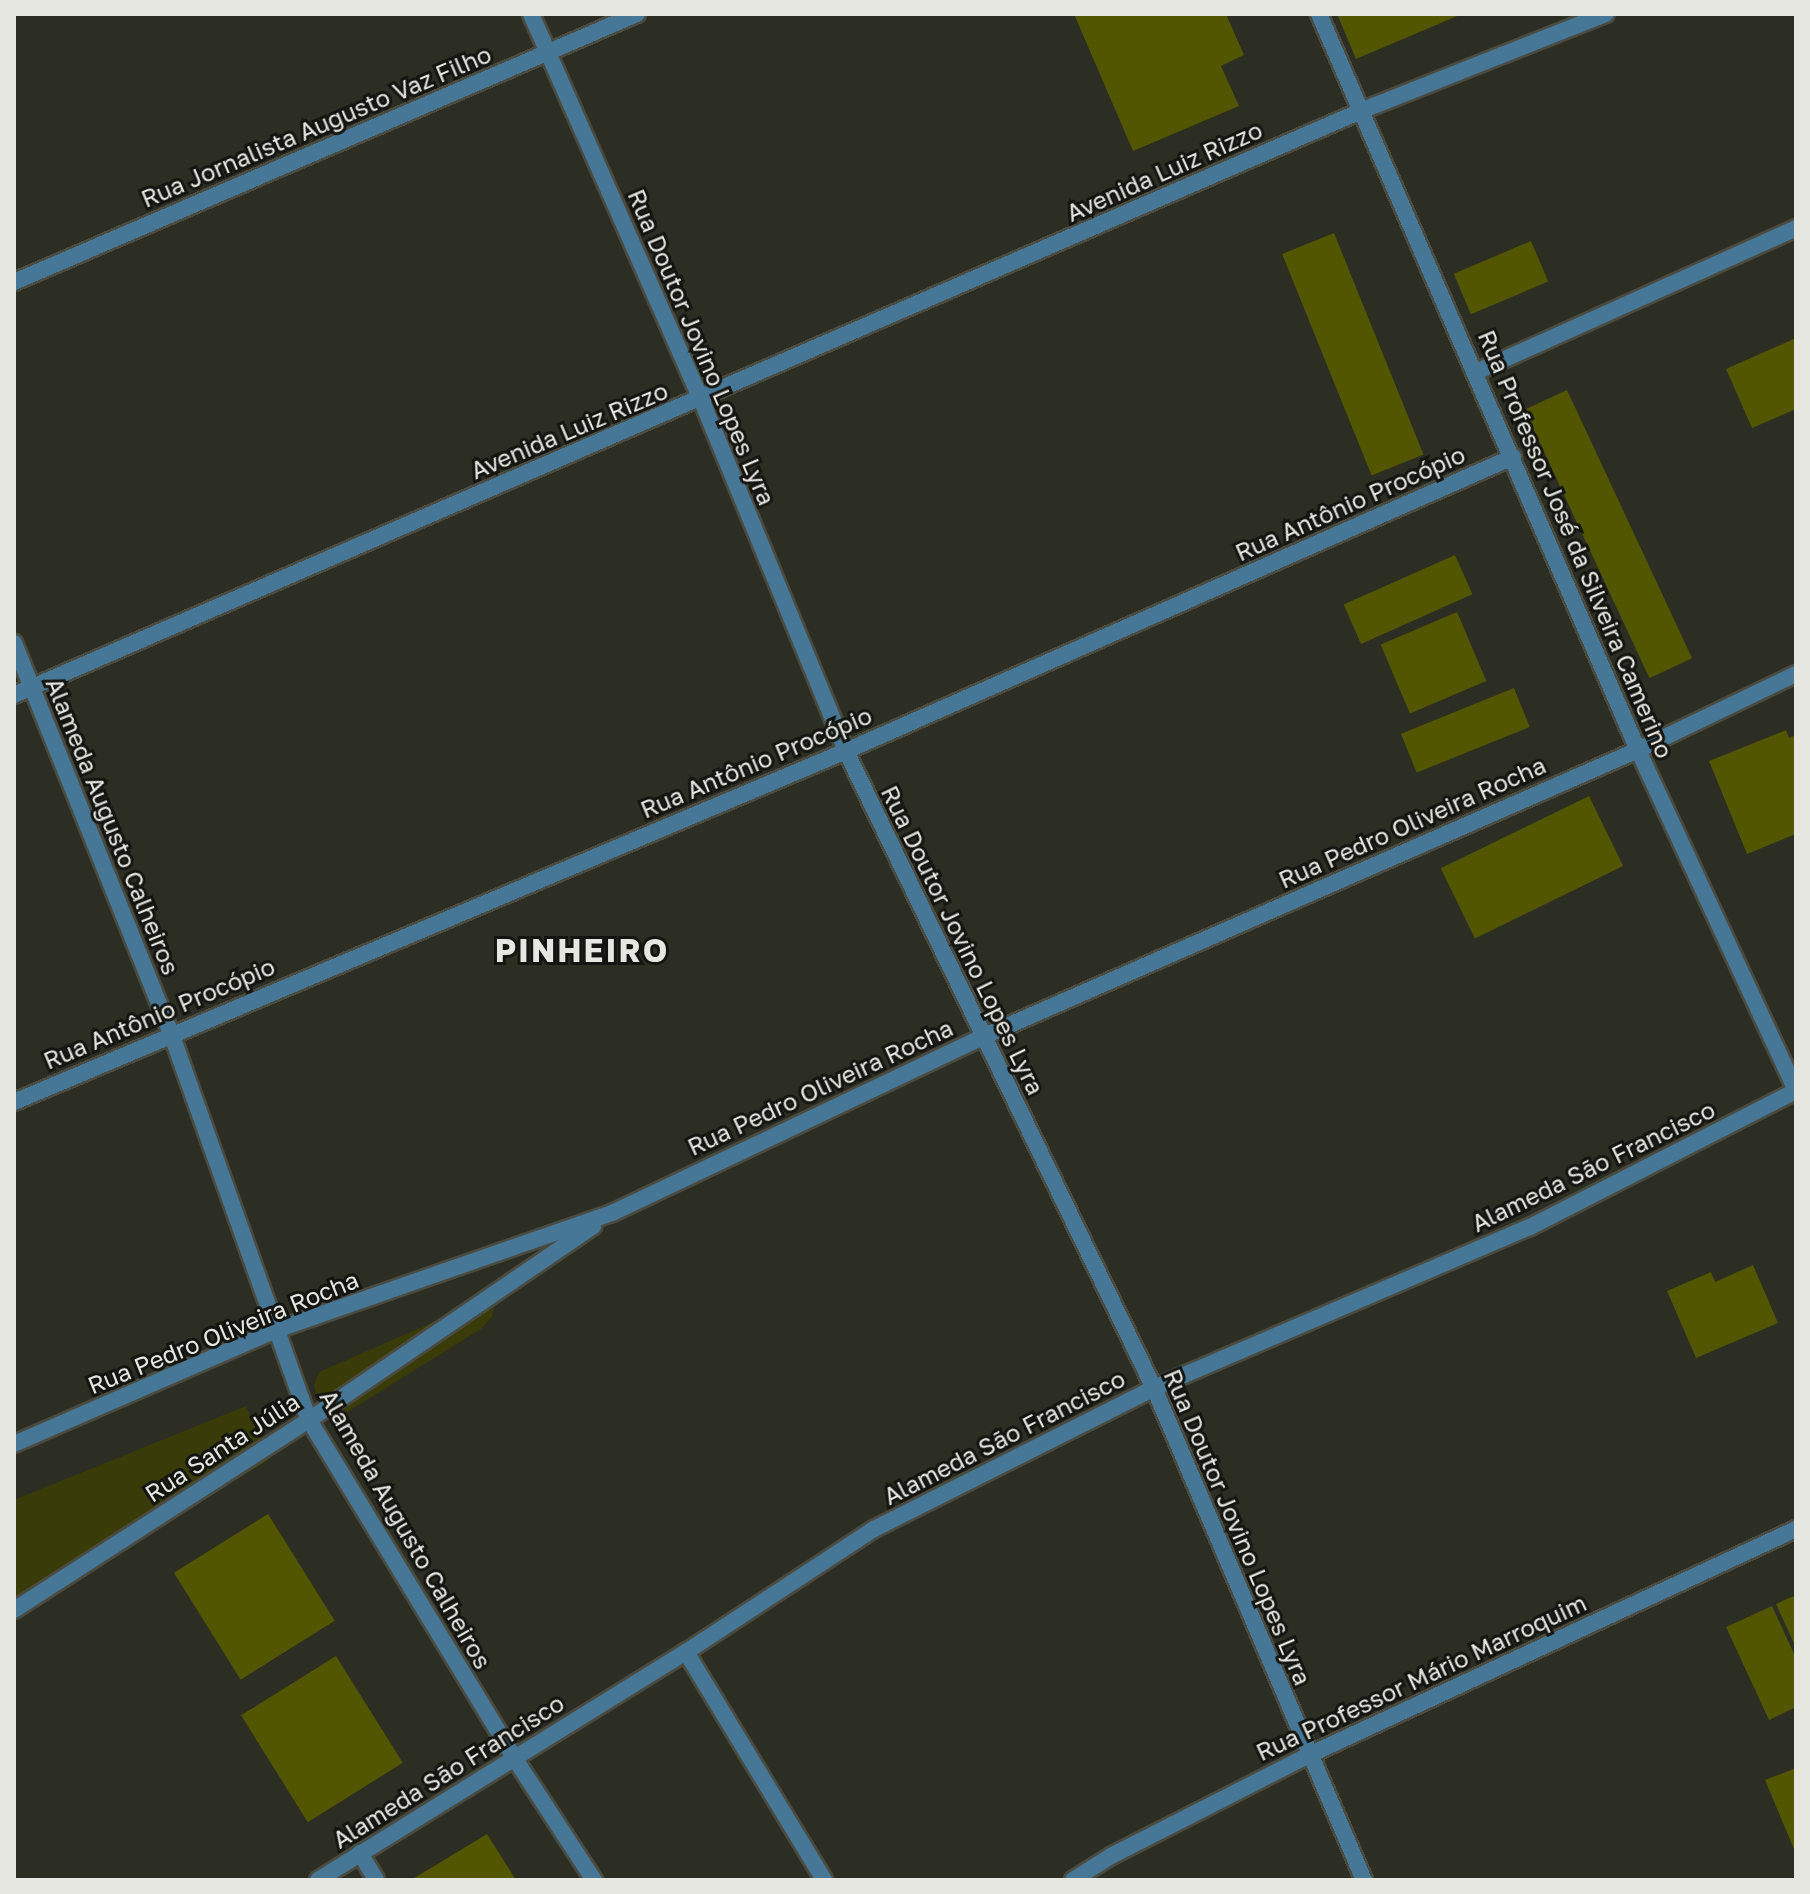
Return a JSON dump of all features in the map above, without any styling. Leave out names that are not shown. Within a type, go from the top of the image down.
[{"type":"street","name":"Rua Doutor Jovino Lopes Lyra","points":[[531,14],[701,399],[846,751],[1154,1388],[1364,1880]]},
{"type":"street","name":"Rua Jornalista Augusto Vaz Filho","points":[[14,282],[637,14]]},
{"type":"street","name":"Rua Professor José da Silveira Camerino","points":[[1319,14],[1638,750],[1796,1091]]},
{"type":"street","name":"Avenida Luiz Rizzo","points":[[14,695],[1363,110],[1606,14]]},
{"type":"street","points":[[1476,372],[1796,228]]},
{"type":"street","name":"Rua Antônio Procópio","points":[[14,1102],[171,1033],[846,751],[1513,457]]},
{"type":"street","name":"Alameda Augusto Calheiros","points":[[14,643],[171,1033],[309,1420],[515,1759],[594,1880]]},
{"type":"street","name":"Rua Pedro Oliveira Rocha","points":[[14,1444],[276,1330],[612,1213],[982,1037],[1638,750],[1796,674]]},
{"type":"street","name":"Alameda São Francisco","points":[[318,1880],[686,1652],[874,1529],[1154,1388],[1530,1227],[1796,1091]]},
{"type":"street","name":"Rua Santa Júlia","points":[[14,1610],[309,1420],[612,1213]]},
{"type":"street","name":"Rua Professor Mário Marroquim","points":[[1073,1880],[1111,1856],[1309,1755],[1796,1529]]},
{"type":"street","points":[[686,1652],[824,1880]]},
{"type":"street","points":[[360,1853],[376,1880]]},
{"type":"shaded area","points":[[479,1302],[494,1309],[492,1317],[481,1329],[344,1414],[330,1411],[317,1400],[314,1385],[319,1372]]},
{"type":"shaded area","points":[[246,1406],[269,1460],[14,1611],[14,1500]]},
{"type":"building","points":[[1074,14],[1226,14],[1244,55],[1221,66],[1239,106],[1133,151]]},
{"type":"building","points":[[1337,14],[1462,14],[1356,59]]},
{"type":"building","points":[[1334,233],[1424,455],[1372,476],[1282,254]]},
{"type":"building","points":[[1531,241],[1548,282],[1471,314],[1454,274]]},
{"type":"building","points":[[1796,338],[1796,409],[1752,428],[1726,369]]},
{"type":"building","points":[[1567,390],[1692,658],[1649,678],[1524,410]]},
{"type":"building","points":[[1455,555],[1472,594],[1361,644],[1344,605]]},
{"type":"building","points":[[1457,612],[1486,681],[1410,713],[1381,644]]},
{"type":"building","points":[[1514,688],[1530,727],[1417,773],[1401,734]]},
{"type":"building","points":[[1786,730],[1789,738],[1796,735],[1796,834],[1747,854],[1709,761]]},
{"type":"building","points":[[1589,796],[1623,866],[1475,938],[1441,868]]},
{"type":"building","points":[[1753,1265],[1778,1323],[1696,1358],[1667,1291],[1711,1272],[1715,1282]]},
{"type":"building","points":[[268,1514],[335,1621],[241,1680],[174,1573]]},
{"type":"building","points":[[1796,1595],[1796,1648],[1776,1604]]},
{"type":"building","points":[[1772,1606],[1796,1658],[1796,1707],[1769,1720],[1726,1627]]},
{"type":"building","points":[[336,1656],[403,1763],[308,1822],[241,1715]]},
{"type":"building","points":[[1796,1768],[1796,1854],[1765,1780]]},
{"type":"building","points":[[487,1834],[516,1880],[411,1880]]},
{"type":"district","name":"PINHEIRO","points":[[582,950]]}]
